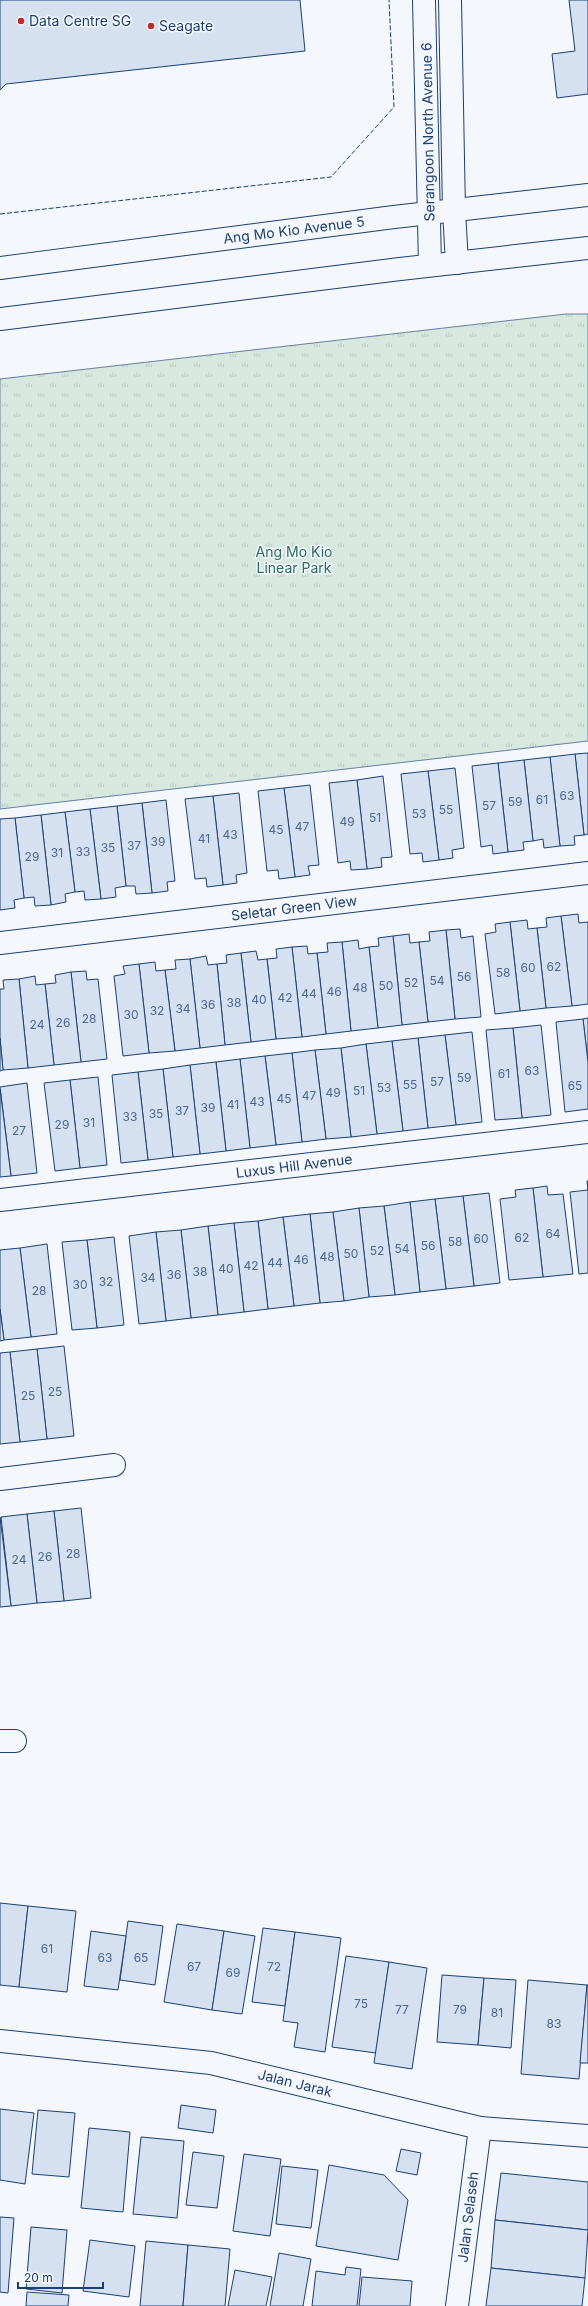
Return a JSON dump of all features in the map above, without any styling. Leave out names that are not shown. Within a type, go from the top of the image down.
[{"type":"street","name":"Serangoon North Avenue 6","points":[[424,0],[430,265]]},
{"type":"street","name":"Serangoon North Avenue 6","points":[[450,0],[454,211],[457,263]]},
{"type":"street","name":"Ang Mo Kio Avenue 5","points":[[0,268],[588,195]]},
{"type":"street","points":[[0,319],[430,265],[588,248]]},
{"type":"street","name":"Seletar Green View","points":[[0,943],[588,874]]},
{"type":"street","name":"Luxus Hill Avenue","points":[[0,1200],[588,1132]]},
{"type":"street","points":[[0,1479],[114,1465]]},
{"type":"street","name":"Jalan Jarak","points":[[0,2041],[211,2063],[480,2128],[588,2136]]},
{"type":"street","name":"Jalan Selaseh","points":[[457,2306],[480,2128]]},
{"type":"green space","name":"Ang Mo Kio Linear Park","points":[[566,314],[588,314],[588,741],[0,809],[0,379]]},
{"type":"building","name":"Seagate","points":[[0,0],[300,0],[305,51],[6,84],[0,90]]},
{"type":"building","points":[[569,0],[588,0],[588,94],[557,98],[552,54],[575,51]]},
{"type":"building","points":[[588,753],[588,834],[584,835],[575,754]]},
{"type":"building","points":[[575,754],[584,835],[574,836],[575,845],[560,846],[550,757]]},
{"type":"building","points":[[550,757],[560,846],[544,848],[543,839],[533,841],[524,760]]},
{"type":"building","points":[[524,760],[533,841],[523,842],[524,850],[508,852],[498,763]]},
{"type":"building","points":[[498,763],[508,852],[493,854],[492,845],[481,847],[472,766]]},
{"type":"building","points":[[455,768],[464,848],[452,850],[453,858],[439,860],[428,771]]},
{"type":"building","points":[[428,771],[439,860],[423,862],[422,853],[410,854],[401,774]]},
{"type":"building","points":[[383,776],[392,857],[381,858],[382,867],[367,869],[357,780]]},
{"type":"building","points":[[357,780],[367,869],[351,870],[350,861],[338,863],[329,783]]},
{"type":"building","points":[[310,785],[319,865],[308,866],[310,875],[295,877],[284,788]]},
{"type":"building","points":[[284,788],[295,877],[279,879],[278,870],[267,871],[258,791]]},
{"type":"building","points":[[239,793],[247,873],[236,875],[237,883],[223,885],[213,796]]},
{"type":"building","points":[[213,796],[223,885],[207,887],[206,878],[195,879],[185,799]]},
{"type":"building","points":[[166,800],[175,881],[167,882],[168,891],[152,893],[142,803]]},
{"type":"building","points":[[142,803],[152,893],[136,894],[135,886],[126,886],[117,806]]},
{"type":"building","points":[[117,806],[126,886],[115,888],[116,897],[101,899],[90,809]]},
{"type":"building","points":[[90,809],[101,899],[85,900],[84,891],[75,892],[65,812]]},
{"type":"building","points":[[65,812],[75,892],[65,894],[66,902],[51,905],[41,815]]},
{"type":"building","points":[[41,815],[51,905],[35,906],[34,897],[24,898],[15,818]]},
{"type":"building","points":[[15,818],[24,898],[14,900],[15,908],[0,910],[0,819]]},
{"type":"building","points":[[578,914],[579,923],[588,922],[588,1004],[572,1006],[561,916]]},
{"type":"building","points":[[561,916],[572,1006],[546,1008],[537,928],[547,927],[546,918]]},
{"type":"building","points":[[527,920],[528,929],[537,928],[546,1008],[520,1011],[510,922]]},
{"type":"building","points":[[510,922],[520,1011],[495,1014],[485,934],[496,932],[495,924]]},
{"type":"building","points":[[460,929],[461,938],[473,936],[481,1017],[455,1019],[446,930]]},
{"type":"building","points":[[446,930],[455,1019],[428,1022],[419,942],[430,941],[429,932]]},
{"type":"building","points":[[409,934],[410,943],[419,942],[428,1022],[402,1025],[393,936]]},
{"type":"building","points":[[393,936],[402,1025],[378,1028],[369,947],[379,946],[378,938]]},
{"type":"building","points":[[358,940],[359,949],[369,947],[378,1028],[351,1031],[342,942]]},
{"type":"building","points":[[342,942],[351,1031],[326,1034],[317,953],[328,952],[327,943]]},
{"type":"building","points":[[307,946],[308,954],[317,953],[326,1034],[302,1037],[292,947]]},
{"type":"building","points":[[292,947],[302,1037],[276,1039],[267,959],[277,958],[276,949]]},
{"type":"building","points":[[256,951],[258,960],[267,959],[276,1039],[251,1042],[241,953]]},
{"type":"building","points":[[241,953],[251,1042],[225,1045],[217,964],[227,963],[226,955]]},
{"type":"building","points":[[206,956],[208,965],[217,964],[225,1045],[200,1048],[190,959]]},
{"type":"building","points":[[190,959],[200,1048],[175,1051],[165,970],[176,969],[175,960]]},
{"type":"building","points":[[155,962],[156,971],[165,970],[175,1051],[149,1053],[139,964]]},
{"type":"building","points":[[139,964],[149,1053],[123,1056],[114,976],[125,974],[123,966]]},
{"type":"building","points":[[86,971],[87,980],[98,979],[107,1059],[81,1062],[71,972]]},
{"type":"building","points":[[71,972],[81,1062],[54,1065],[45,984],[56,983],[55,975]]},
{"type":"building","points":[[35,976],[36,985],[45,984],[54,1065],[28,1068],[19,979]]},
{"type":"building","points":[[19,979],[28,1068],[3,1070],[0,1038],[0,989],[4,989],[3,980]]},
{"type":"building","points":[[588,1018],[588,1062],[583,1019]]},
{"type":"building","points":[[583,1019],[588,1062],[588,1109],[565,1112],[556,1022]]},
{"type":"building","points":[[541,1025],[551,1115],[522,1118],[513,1028]]},
{"type":"building","points":[[513,1028],[522,1118],[495,1120],[486,1030]]},
{"type":"building","points":[[472,1032],[482,1122],[456,1125],[445,1035]]},
{"type":"building","points":[[445,1035],[456,1125],[428,1128],[418,1038]]},
{"type":"building","points":[[0,1038],[3,1070],[0,1071]]},
{"type":"building","points":[[418,1038],[428,1128],[403,1131],[392,1041]]},
{"type":"building","points":[[392,1041],[403,1131],[377,1134],[366,1044]]},
{"type":"building","points":[[366,1044],[377,1134],[351,1137],[341,1048]]},
{"type":"building","points":[[341,1048],[351,1137],[326,1139],[315,1050]]},
{"type":"building","points":[[315,1050],[326,1139],[302,1142],[292,1053]]},
{"type":"building","points":[[292,1053],[302,1142],[276,1145],[265,1056]]},
{"type":"building","points":[[265,1056],[276,1145],[250,1148],[240,1059]]},
{"type":"building","points":[[240,1059],[250,1148],[226,1151],[216,1062]]},
{"type":"building","points":[[216,1062],[226,1151],[200,1154],[190,1065]]},
{"type":"building","points":[[190,1065],[200,1154],[173,1157],[163,1069]]},
{"type":"building","points":[[163,1069],[173,1157],[148,1160],[138,1072]]},
{"type":"building","points":[[138,1072],[148,1160],[121,1163],[112,1075]]},
{"type":"building","points":[[98,1077],[107,1165],[80,1168],[70,1080]]},
{"type":"building","points":[[70,1080],[80,1168],[55,1171],[44,1083]]},
{"type":"building","points":[[27,1083],[37,1173],[11,1176],[0,1087]]},
{"type":"building","points":[[0,1089],[11,1176],[0,1177]]},
{"type":"building","points":[[547,1186],[548,1195],[563,1194],[573,1274],[543,1277],[533,1188]]},
{"type":"building","points":[[533,1188],[543,1277],[509,1280],[500,1199],[516,1197],[515,1190]]},
{"type":"building","points":[[588,1190],[588,1273],[579,1274],[570,1192]]},
{"type":"building","points":[[489,1193],[500,1283],[474,1286],[463,1196]]},
{"type":"building","points":[[463,1196],[474,1286],[446,1289],[435,1199]]},
{"type":"building","points":[[435,1199],[446,1289],[420,1292],[410,1202]]},
{"type":"building","points":[[410,1202],[420,1292],[395,1295],[384,1206]]},
{"type":"building","points":[[384,1206],[395,1295],[369,1297],[359,1208]]},
{"type":"building","points":[[359,1208],[369,1297],[344,1301],[333,1212]]},
{"type":"building","points":[[333,1212],[344,1301],[320,1303],[310,1214]]},
{"type":"building","points":[[310,1214],[320,1303],[294,1306],[283,1217]]},
{"type":"building","points":[[283,1217],[294,1306],[268,1309],[258,1221]]},
{"type":"building","points":[[258,1221],[268,1309],[244,1312],[234,1223]]},
{"type":"building","points":[[234,1223],[244,1312],[218,1315],[208,1226]]},
{"type":"building","points":[[208,1226],[218,1315],[191,1318],[181,1230]]},
{"type":"building","points":[[181,1230],[191,1318],[166,1321],[156,1232]]},
{"type":"building","points":[[156,1232],[166,1321],[139,1324],[129,1236]]},
{"type":"building","points":[[114,1237],[124,1325],[97,1328],[87,1240]]},
{"type":"building","points":[[87,1240],[97,1328],[72,1330],[62,1242]]},
{"type":"building","points":[[47,1244],[57,1334],[31,1337],[20,1248]]},
{"type":"building","points":[[20,1248],[31,1337],[4,1340],[0,1309],[0,1250]]},
{"type":"building","points":[[0,1309],[4,1340],[0,1341]]},
{"type":"building","points":[[64,1346],[74,1436],[47,1439],[37,1349]]},
{"type":"building","points":[[37,1349],[47,1439],[20,1442],[10,1352]]},
{"type":"building","points":[[10,1352],[20,1442],[0,1444],[0,1353]]},
{"type":"building","points":[[81,1508],[91,1598],[64,1601],[54,1511]]},
{"type":"building","points":[[54,1511],[64,1601],[37,1603],[27,1514]]},
{"type":"building","points":[[27,1514],[37,1603],[11,1606],[1,1517]]},
{"type":"building","points":[[0,1517],[11,1606],[0,1607]]},
{"type":"building","points":[[0,1903],[28,1906],[19,1987],[0,1985]]},
{"type":"building","points":[[28,1906],[76,1911],[67,1992],[19,1987]]},
{"type":"building","points":[[128,1921],[163,1926],[155,1985],[120,1980]]},
{"type":"building","points":[[177,1924],[224,1931],[212,2010],[164,2002]]},
{"type":"building","points":[[263,1928],[295,1932],[285,2006],[252,2002]]},
{"type":"building","points":[[91,1931],[126,1936],[118,1990],[84,1986]]},
{"type":"building","points":[[224,1931],[255,1936],[242,2014],[212,2010]]},
{"type":"building","points":[[295,1932],[341,1938],[325,2052],[294,2047],[298,2023],[283,2021]]},
{"type":"building","points":[[346,1956],[389,1962],[376,2053],[332,2047]]},
{"type":"building","points":[[389,1962],[427,1968],[412,2069],[374,2063]]},
{"type":"building","points":[[442,1975],[484,1978],[478,2045],[437,2042]]},
{"type":"building","points":[[484,1978],[516,1980],[511,2048],[478,2045]]},
{"type":"building","points":[[528,1980],[587,1985],[579,2079],[521,2074]]},
{"type":"building","points":[[587,1985],[588,2063],[580,2063]]},
{"type":"building","points":[[181,2105],[216,2110],[213,2133],[178,2128]]},
{"type":"building","points":[[0,2109],[34,2113],[25,2184],[0,2180]]},
{"type":"building","points":[[38,2110],[75,2113],[69,2177],[32,2174]]},
{"type":"building","points":[[89,2128],[130,2132],[123,2212],[81,2208]]},
{"type":"building","points":[[141,2137],[184,2141],[177,2218],[133,2214]]},
{"type":"building","points":[[401,2149],[421,2153],[417,2175],[396,2171]]},
{"type":"building","points":[[193,2152],[224,2156],[217,2208],[186,2205]]},
{"type":"building","points":[[244,2154],[281,2159],[270,2236],[233,2231]]},
{"type":"building","points":[[329,2165],[384,2175],[408,2200],[398,2260],[316,2246]]},
{"type":"building","points":[[282,2166],[318,2170],[311,2228],[276,2224]]},
{"type":"building","points":[[501,2173],[588,2182],[588,2230],[495,2220]]},
{"type":"building","points":[[0,2217],[14,2218],[8,2293],[0,2292]]},
{"type":"building","points":[[495,2220],[588,2230],[585,2278],[491,2268]]},
{"type":"building","points":[[31,2227],[67,2230],[62,2293],[26,2289]]},
{"type":"building","points":[[90,2240],[135,2246],[129,2297],[83,2291]]},
{"type":"building","points":[[146,2241],[188,2245],[183,2306],[140,2306]]},
{"type":"building","points":[[188,2245],[230,2249],[225,2306],[183,2306]]},
{"type":"building","points":[[279,2253],[311,2259],[303,2306],[270,2306]]},
{"type":"building","points":[[346,2267],[361,2269],[357,2306],[312,2306],[316,2271],[345,2275]]},
{"type":"building","points":[[491,2268],[585,2278],[582,2306],[486,2306]]},
{"type":"building","points":[[235,2270],[272,2277],[266,2306],[228,2306]]},
{"type":"building","points":[[362,2277],[412,2281],[410,2306],[359,2306]]},
{"type":"building","points":[[27,2292],[69,2295],[68,2306],[26,2306]]},
{"type":"fence","points":[[0,214],[331,177],[394,107],[389,0]]},
{"type":"place","name":"Data Centre SG","points":[[21,21]]},
{"type":"place","name":"Seagate","points":[[151,26]]}]
